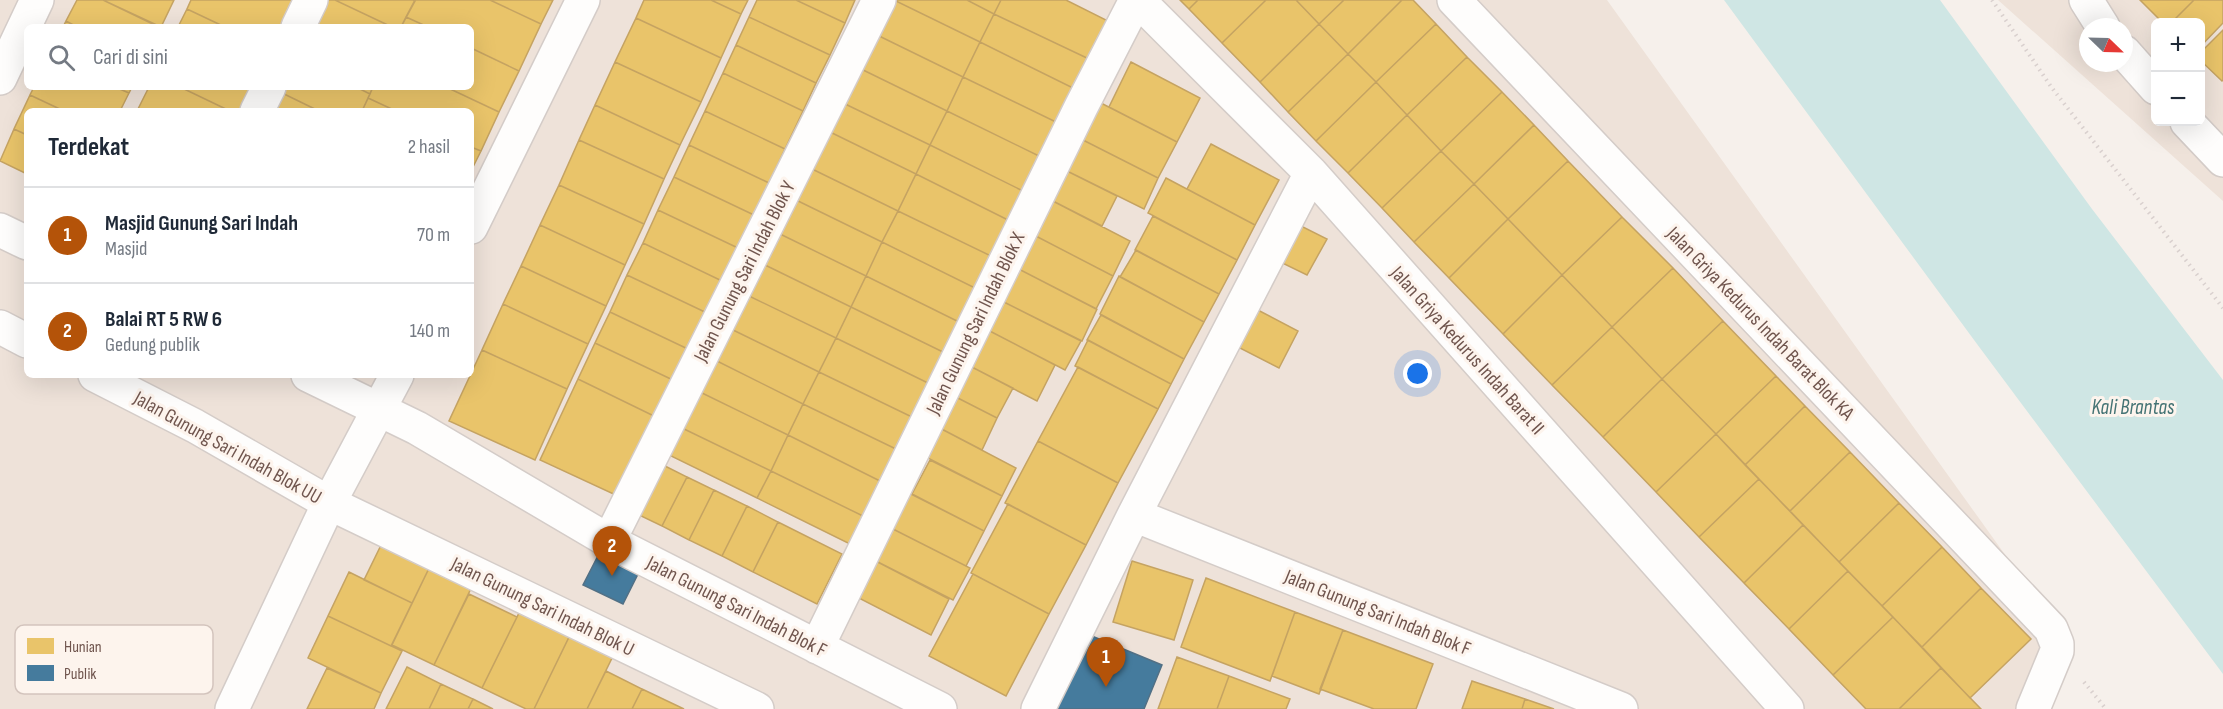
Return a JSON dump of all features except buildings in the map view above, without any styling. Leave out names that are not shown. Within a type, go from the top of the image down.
[{"type":"street","points":[[26,24],[37,0]]},
{"type":"street","points":[[299,24],[311,0]]},
{"type":"street","points":[[474,221],[583,0]]},
{"type":"street","name":"Jalan Gunung Sari Indah Blok Y","points":[[609,542],[879,0]]},
{"type":"street","name":"Jalan Griya Kedurus Indah Barat II","points":[[1137,0],[1311,173],[1787,709]]},
{"type":"street","name":"Jalan Gunung Sari Indah Blok X","points":[[817,647],[1076,117],[1137,0]]},
{"type":"street","name":"Jalan Griya Kedurus Indah Barat Blok KA","points":[[1454,0],[2043,621],[2055,636],[2057,651],[2033,709]]},
{"type":"street","points":[[2086,0],[2097,18]]},
{"type":"street","points":[[0,78],[24,27]]},
{"type":"street","points":[[2133,62],[2151,82]]},
{"type":"street","points":[[258,108],[268,90]]},
{"type":"street","points":[[2191,126],[2223,160]]},
{"type":"street","points":[[1038,709],[1134,515],[1311,173]]},
{"type":"street","points":[[0,230],[24,242]]},
{"type":"street","points":[[0,327],[24,339]]},
{"type":"street","name":"Jalan Gunung Sari Indah Blok UU","points":[[101,378],[195,426],[329,503]]},
{"type":"street","name":"Jalan Gunung Sari Indah Blok F","points":[[314,378],[417,428],[609,542],[940,709]]},
{"type":"street","points":[[237,707],[329,503],[396,378]]},
{"type":"street","name":"Jalan Gunung Sari Indah Blok U","points":[[329,503],[757,709]]},
{"type":"street","name":"Jalan Gunung Sari Indah Blok F","points":[[1134,515],[1621,709]]},
{"type":"path","points":[[1992,0],[2052,88],[2223,308]]},
{"type":"shaded area","points":[[0,0],[1607,0],[2067,641],[2047,709],[0,709]]},
{"type":"shaded area","points":[[1998,0],[2206,0],[2223,13],[2223,201]]},
{"type":"water","name":"Kali Brantas","points":[[1724,0],[1940,0],[2092,209],[2223,380],[2223,674],[1977,344]]},
{"type":"place","name":"Balai RT 5 RW 6","points":[[612,576]]},
{"type":"place","name":"Masjid Gunung Sari Indah","points":[[1106,687]]}]
